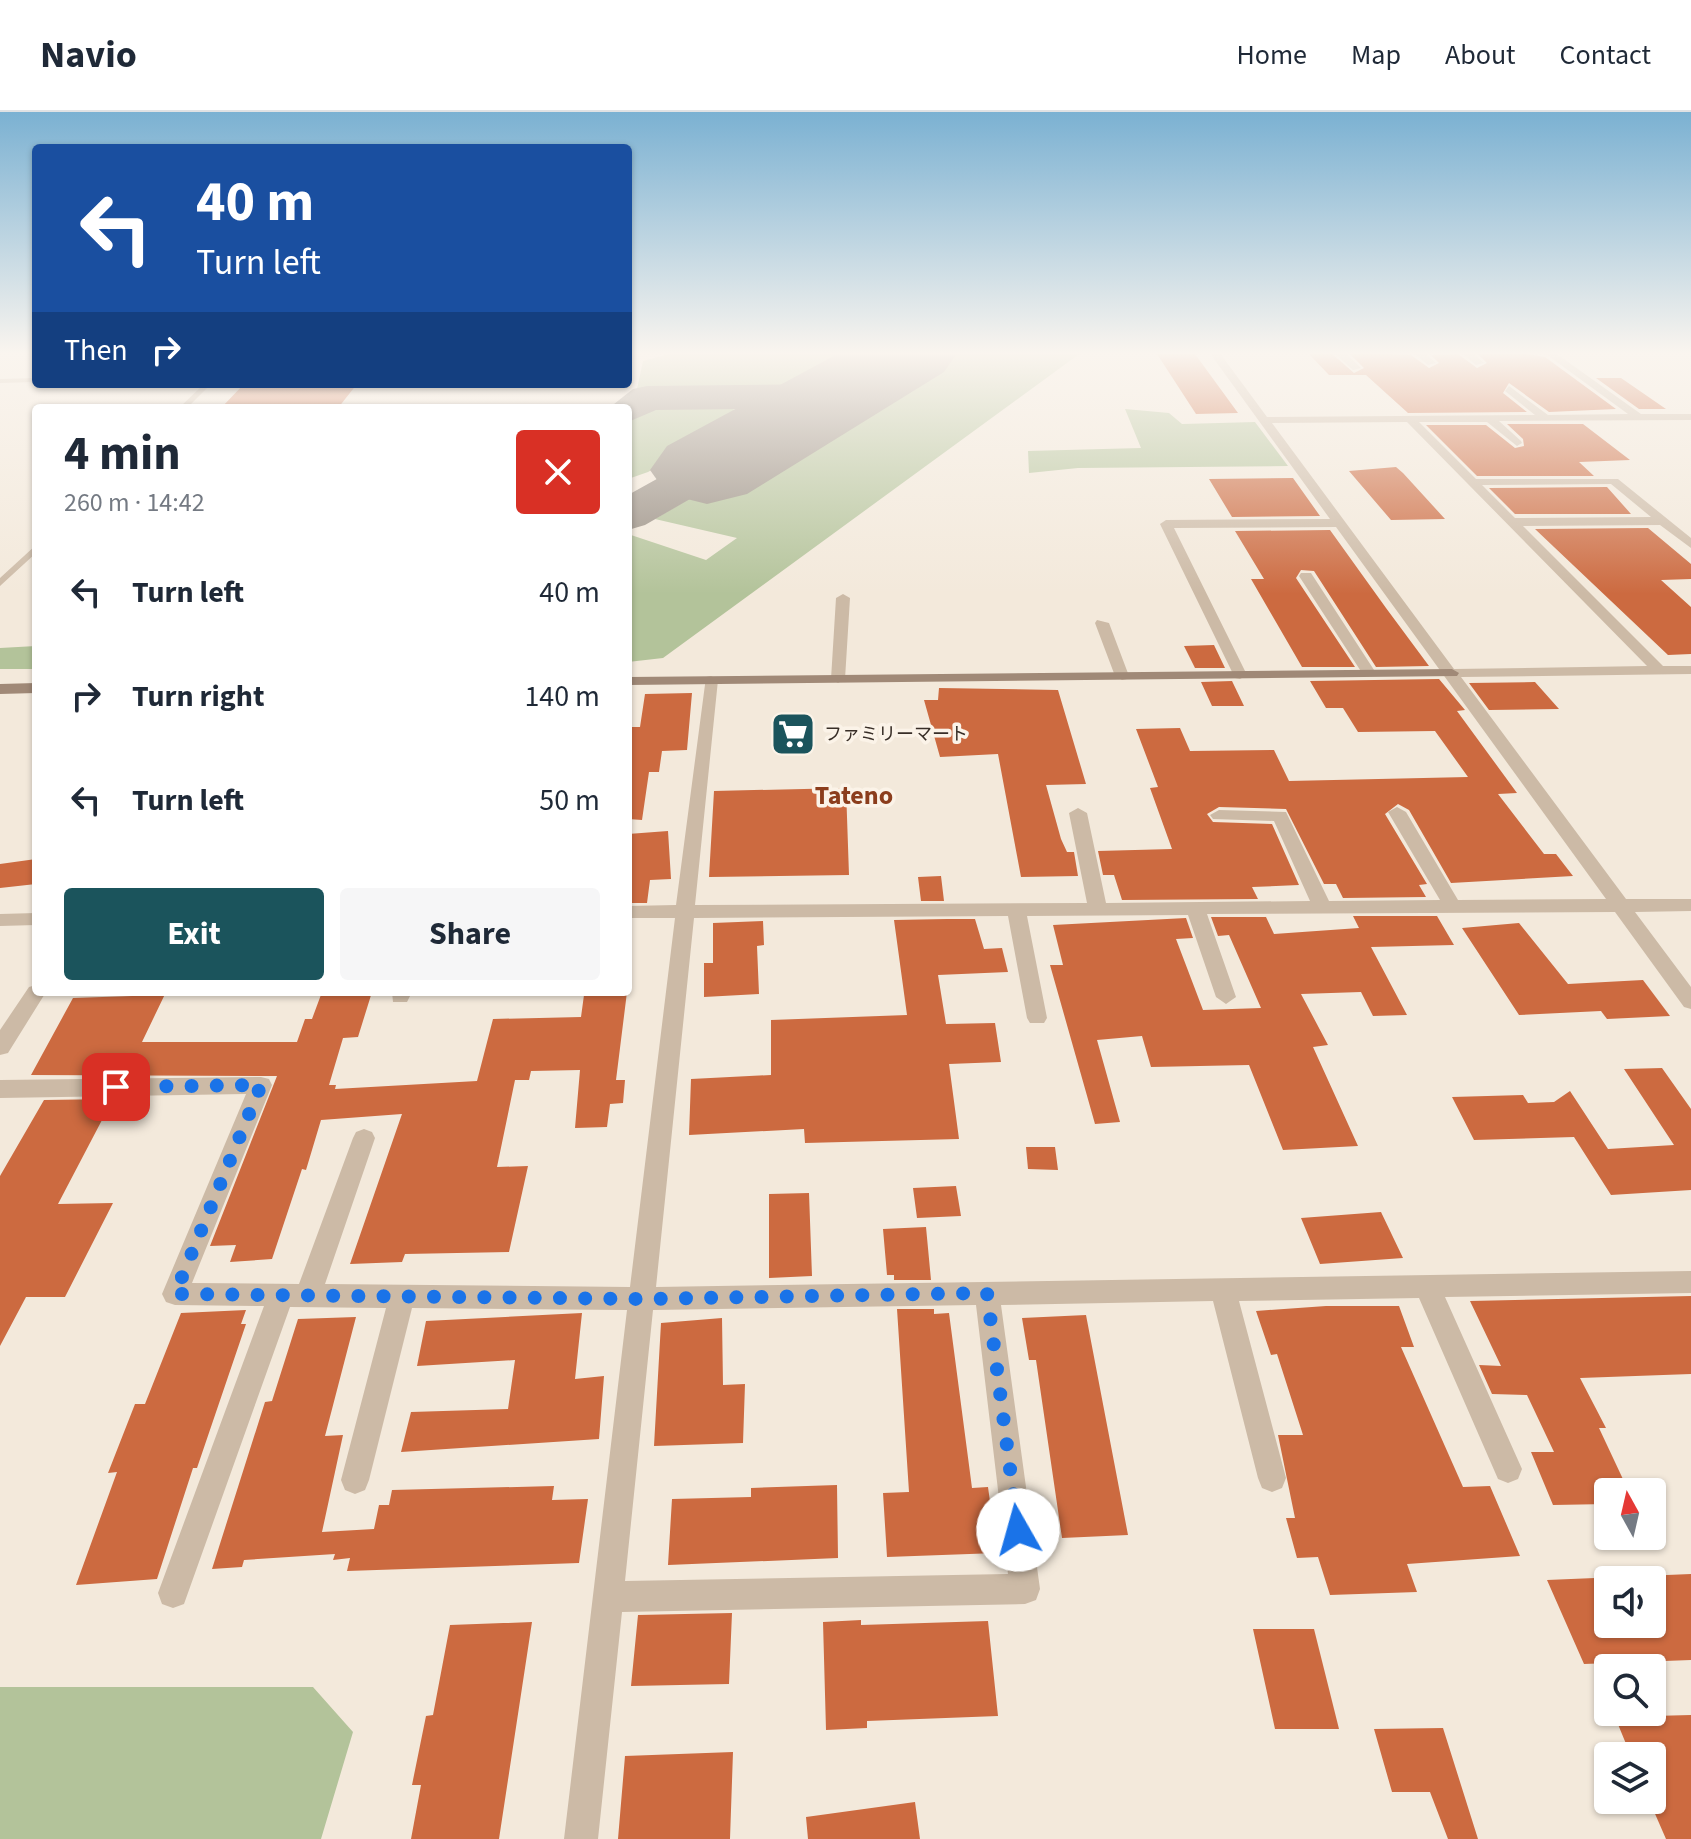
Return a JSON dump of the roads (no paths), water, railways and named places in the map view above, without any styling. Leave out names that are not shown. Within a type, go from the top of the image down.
[{"type":"street","points":[[1274,433],[1691,1002]]},
{"type":"street","points":[[1423,433],[1659,670]]},
{"type":"street","points":[[1505,433],[1517,443]]},
{"type":"street","points":[[1472,482],[1614,481],[1691,544]]},
{"type":"street","points":[[1512,522],[1663,521]]},
{"type":"street","points":[[1240,675],[1166,524],[1341,523]]},
{"type":"street","points":[[1306,576],[1369,673]]},
{"type":"street","points":[[838,679],[843,598]]},
{"type":"street","points":[[1102,623],[1122,676]]},
{"type":"street","points":[[632,681],[1691,670]]},
{"type":"street","points":[[581,1839],[711,680]]},
{"type":"street","points":[[0,689],[32,688]]},
{"type":"street","points":[[1397,812],[1453,907]]},
{"type":"street","points":[[1078,813],[1098,909]]},
{"type":"street","points":[[1219,815],[1280,816],[1323,908]]},
{"type":"street","points":[[632,912],[1691,905]]},
{"type":"street","points":[[1196,909],[1226,997]]},
{"type":"street","points":[[1016,910],[1037,1018]]},
{"type":"street","points":[[0,920],[32,919]]},
{"type":"street","points":[[0,1047],[33,996]]},
{"type":"street","points":[[0,1089],[261,1085],[175,1294],[643,1299],[1691,1282]]},
{"type":"street","points":[[173,1593],[294,1295],[364,1138]]},
{"type":"street","points":[[1427,1286],[1508,1469]]},
{"type":"street","points":[[1223,1290],[1272,1478]]},
{"type":"street","points":[[609,1597],[1025,1589],[987,1293]]},
{"type":"street","points":[[355,1480],[402,1296]]},
{"type":"lane","points":[[0,583],[32,552]]},
{"type":"place","name":"ファミリーマート","points":[[793,734]]},
{"type":"district","name":"Tateno","points":[[854,795]]}]
